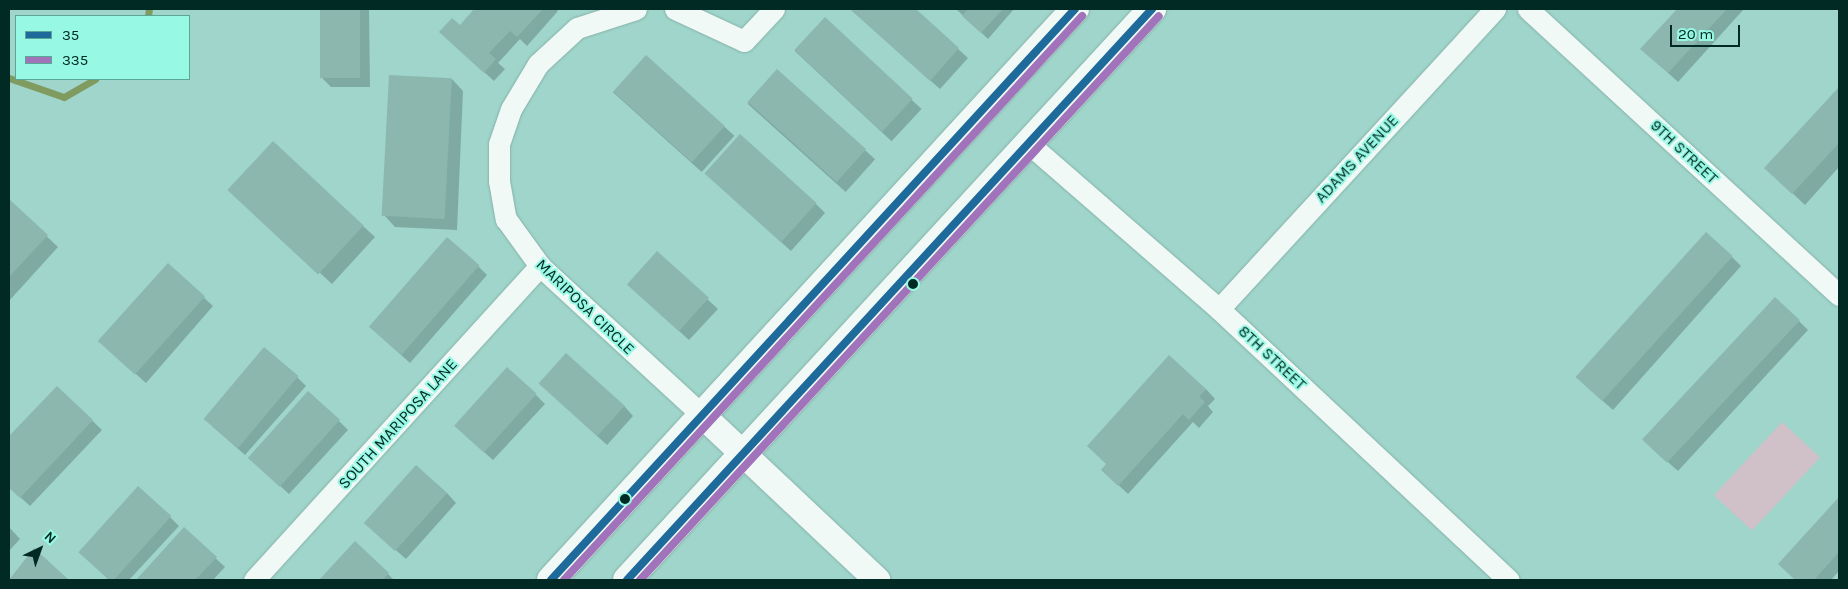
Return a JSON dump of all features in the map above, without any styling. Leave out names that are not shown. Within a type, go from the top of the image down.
[{"type":"main road","points":[[551,580],[1075,9]]},
{"type":"main road","points":[[627,580],[1152,9]]},
{"type":"street","name":"MARIPOSA CIRCLE","points":[[636,9],[577,28],[538,64],[511,109],[499,144],[506,219],[540,266],[702,415]]},
{"type":"street","points":[[675,9],[744,41],[774,9]]},
{"type":"street","name":"ADAMS AVENUE","points":[[1219,309],[1495,9]]},
{"type":"street","name":"9TH STREET","points":[[1528,9],[1839,295]]},
{"type":"street","name":"8TH STREET","points":[[1028,144],[1219,309],[1509,580]]},
{"type":"street","name":"SOUTH MARIPOSA LANE","points":[[254,580],[540,266]]},
{"type":"street","points":[[702,415],[743,456],[878,580]]},
{"type":"shaded area","points":[[1782,422],[1820,457],[1752,531],[1714,495]]},
{"type":"building","points":[[320,9],[360,9],[360,78],[320,78]]},
{"type":"building","points":[[474,9],[543,9],[517,37],[510,31],[489,53],[496,59],[484,73],[439,32],[452,18],[460,25]]},
{"type":"building","points":[[850,9],[916,9],[959,48],[930,81]]},
{"type":"building","points":[[968,9],[1003,9],[981,33],[962,16]]},
{"type":"building","points":[[1677,9],[1727,9],[1668,73],[1640,49]]},
{"type":"building","points":[[825,17],[913,99],[882,132],[794,50]]},
{"type":"building","points":[[646,55],[725,126],[692,162],[613,91]]},
{"type":"building","points":[[777,69],[866,149],[837,182],[748,102]]},
{"type":"building","points":[[389,75],[452,78],[445,219],[382,216]]},
{"type":"building","points":[[1839,87],[1839,143],[1792,194],[1764,168]]},
{"type":"building","points":[[740,134],[817,203],[781,242],[705,173]]},
{"type":"building","points":[[273,141],[364,226],[318,275],[227,190]]},
{"type":"building","points":[[9,199],[48,235],[9,277]]},
{"type":"building","points":[[1706,232],[1733,256],[1602,401],[1576,377]]},
{"type":"building","points":[[447,237],[479,265],[401,355],[369,327]]},
{"type":"building","points":[[657,251],[709,298],[679,331],[627,284]]},
{"type":"building","points":[[168,263],[205,296],[135,374],[98,341]]},
{"type":"building","points":[[1775,297],[1800,320],[1667,463],[1642,440]]},
{"type":"building","points":[[264,347],[298,376],[238,448],[204,419]]},
{"type":"building","points":[[566,353],[625,406],[597,436],[539,383]]},
{"type":"building","points":[[1169,355],[1206,389],[1199,396],[1205,402],[1189,420],[1183,414],[1118,486],[1101,470],[1106,464],[1087,446]]},
{"type":"building","points":[[507,367],[537,394],[484,452],[454,426]]},
{"type":"building","points":[[57,386],[93,420],[20,498],[9,488],[9,436]]},
{"type":"building","points":[[308,391],[340,420],[280,487],[248,458]]},
{"type":"building","points":[[416,465],[447,493],[395,551],[364,523]]},
{"type":"building","points":[[138,486],[171,516],[114,580],[109,580],[78,552]]},
{"type":"building","points":[[1839,497],[1839,552],[1814,580],[1795,580],[1778,564]]},
{"type":"building","points":[[184,527],[217,557],[195,580],[136,580]]},
{"type":"building","points":[[355,541],[389,573],[383,580],[319,580]]},
{"type":"building","points":[[34,548],[69,580],[9,580]]},
{"type":"waterway","points":[[148,15],[149,9]]},
{"type":"waterway","points":[[9,78],[64,97],[93,80]]},
{"type":"transit line","name":"35","points":[[551,580],[1075,9]]},
{"type":"transit line","name":"35","points":[[627,580],[1152,9]]},
{"type":"transit line","name":"335","points":[[564,580],[1082,16]]},
{"type":"transit line","name":"335","points":[[640,580],[1159,16]]}]
